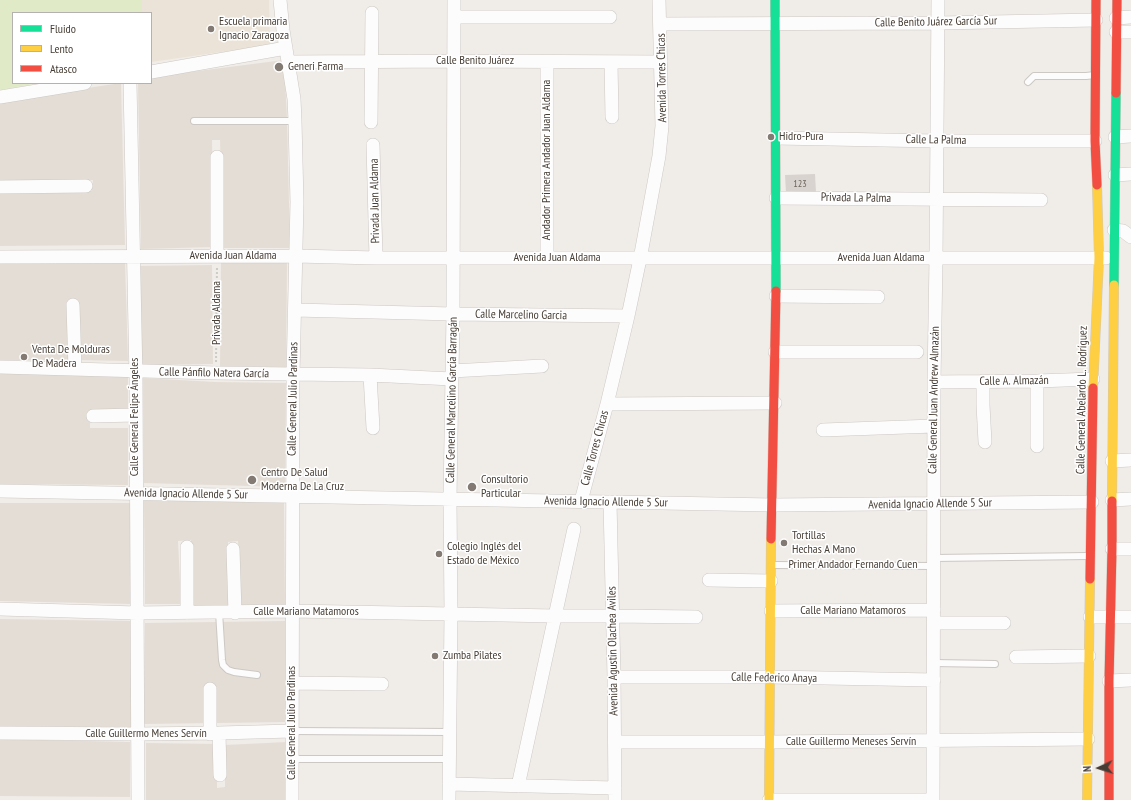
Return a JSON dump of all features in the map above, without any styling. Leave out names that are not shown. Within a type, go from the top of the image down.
[{"type":"main road","points":[[769,800],[776,296],[775,0]]},
{"type":"main road","name":"Calle General Abelardo L. Rodríguez","points":[[1087,800],[1093,379],[1099,258],[1096,141],[1096,0]]},
{"type":"main road","points":[[1109,800],[1117,0]]},
{"type":"street","name":"Calle General Julio Pardinas","points":[[280,0],[283,30],[289,62],[295,121],[296,256],[292,496],[292,800]]},
{"type":"street","name":"Calle General Marcelino García Barragán","points":[[449,800],[454,0]]},
{"type":"street","name":"Avenida Torres Chicas","points":[[659,0],[661,24],[662,126],[659,156]]},
{"type":"street","name":"Calle General Juan Andrew Almazán","points":[[933,800],[934,382],[938,0]]},
{"type":"street","points":[[371,122],[372,13]]},
{"type":"street","points":[[454,16],[610,17]]},
{"type":"street","points":[[1116,18],[1131,17]]},
{"type":"street","name":"Calle Benito Juárez García Sur","points":[[661,24],[938,23],[1096,20]]},
{"type":"street","points":[[1116,32],[1131,32]]},
{"type":"street","points":[[152,72],[286,48]]},
{"type":"street","name":"Calle Benito Juárez","points":[[289,62],[661,62]]},
{"type":"street","name":"Andador Primera Andador Juan Aldama","points":[[547,62],[547,258]]},
{"type":"street","points":[[611,62],[612,117]]},
{"type":"street","points":[[0,97],[79,84]]},
{"type":"street","name":"Calle General Felipe Ángeles","points":[[130,84],[136,371],[138,800]]},
{"type":"street","points":[[1115,137],[1131,136]]},
{"type":"street","name":"Calle La Palma","points":[[776,138],[937,141],[1096,141]]},
{"type":"street","name":"Privada Juan Aldama","points":[[373,145],[376,258]]},
{"type":"street","name":"Calle Torres Chicas","points":[[581,501],[607,404],[628,316],[659,156]]},
{"type":"street","points":[[217,157],[217,256]]},
{"type":"street","points":[[1115,175],[1131,174]]},
{"type":"street","points":[[0,187],[86,186]]},
{"type":"street","name":"Privada La Palma","points":[[776,198],[1040,200]]},
{"type":"street","points":[[1114,236],[1123,231],[1131,237]]},
{"type":"street","points":[[1114,236],[1131,241]]},
{"type":"street","name":"Avenida Juan Aldama","points":[[0,257],[296,256],[376,258],[640,259],[1114,258]]},
{"type":"street","points":[[776,296],[878,297]]},
{"type":"street","points":[[73,305],[76,369]]},
{"type":"street","name":"Calle Marcelino Garcia","points":[[295,310],[628,316]]},
{"type":"street","points":[[775,352],[917,352]]},
{"type":"street","name":"Calle Pánfilo Natera García","points":[[0,368],[370,376],[452,375],[542,366]]},
{"type":"street","points":[[370,376],[373,428]]},
{"type":"street","name":"Calle A. Almazán","points":[[934,382],[1093,379]]},
{"type":"street","points":[[983,381],[985,442]]},
{"type":"street","points":[[1037,381],[1037,446]]},
{"type":"street","points":[[607,404],[774,403]]},
{"type":"street","points":[[93,416],[136,415]]},
{"type":"street","points":[[823,430],[934,426]]},
{"type":"street","points":[[1112,461],[1131,460]]},
{"type":"street","name":"Avenida Ignacio Allende 5 Sur","points":[[0,491],[773,505],[1092,502]]},
{"type":"street","points":[[1112,500],[1131,499]]},
{"type":"street","name":"Avenida Agustin Olachea Aviles","points":[[610,502],[615,794]]},
{"type":"street","points":[[518,786],[574,529]]},
{"type":"street","points":[[187,547],[187,612]]},
{"type":"street","points":[[233,549],[235,613]]},
{"type":"street","points":[[1112,549],[1131,549]]},
{"type":"street","points":[[709,580],[771,581]]},
{"type":"street","name":"Calle Mariano Matamoros","points":[[0,609],[137,613],[235,613],[292,611],[696,617]]},
{"type":"street","name":"Calle Mariano Matamoros","points":[[771,611],[934,617],[1004,622]]},
{"type":"street","points":[[1090,617],[1131,617]]},
{"type":"street","points":[[1016,657],[1089,656]]},
{"type":"street","name":"Calle Federico Anaya","points":[[614,677],[771,677],[934,680]]},
{"type":"street","points":[[1109,681],[1131,680]]},
{"type":"street","points":[[292,683],[382,684]]},
{"type":"street","points":[[210,689],[220,775]]},
{"type":"street","name":"Calle Guillermo Menes Servín","points":[[0,733],[215,734],[292,731]]},
{"type":"street","name":"Calle Guillermo Meneses Servín","points":[[615,742],[1088,739]]},
{"type":"street","points":[[449,784],[518,786],[615,794]]},
{"type":"street","points":[[769,800],[933,800]]},
{"type":"lane","points":[[1028,82],[1034,76],[1096,75]]},
{"type":"lane","points":[[194,121],[295,121]]},
{"type":"lane","name":"Primer Andador Fernando Cuen","points":[[772,565],[934,562],[1091,556]]},
{"type":"lane","points":[[219,612],[223,665],[228,670],[234,672],[257,675]]},
{"type":"lane","points":[[934,663],[995,664]]},
{"type":"lane","points":[[292,731],[450,732]]},
{"type":"lane","points":[[292,759],[450,759]]},
{"type":"path","name":"Privada Aldama","points":[[216,373],[217,256]]},
{"type":"shaded area","name":"Escuela primaria Ignacio Zaragoza","points":[[142,0],[269,0],[270,45],[152,62],[152,12],[142,12]]},
{"type":"shaded area","points":[[284,60],[290,248],[223,248],[220,140],[212,140],[214,247],[141,249],[138,84],[152,84],[152,77]]},
{"type":"shaded area","points":[[121,84],[125,245],[0,246],[0,191],[92,191],[93,180],[0,181],[0,101]]},
{"type":"shaded area","points":[[125,262],[128,361],[79,360],[75,299],[69,299],[71,360],[0,360],[0,264]]},
{"type":"shaded area","points":[[221,262],[287,263],[286,367],[220,366]]},
{"type":"shaded area","points":[[212,265],[213,364],[141,365],[140,266]]},
{"type":"shaded area","points":[[128,372],[128,414],[90,415],[90,428],[128,428],[128,485],[0,484],[0,374]]},
{"type":"shaded area","points":[[143,378],[215,382],[286,383],[285,487],[144,483]]},
{"type":"shaded area","points":[[144,500],[284,503],[285,604],[240,605],[238,541],[228,542],[230,605],[193,606],[191,540],[178,541],[181,604],[145,604]]},
{"type":"shaded area","points":[[0,503],[130,503],[131,604],[0,601]]},
{"type":"shaded area","points":[[0,619],[131,621],[131,727],[0,726]]},
{"type":"shaded area","points":[[285,621],[287,722],[144,724],[145,623]]},
{"type":"shaded area","points":[[0,739],[130,742],[130,797],[0,796]]},
{"type":"shaded area","points":[[287,742],[288,800],[146,800],[146,743],[217,744],[217,788],[225,787],[225,745]]},
{"type":"green space","points":[[0,0],[142,0],[142,12],[12,12],[12,84],[33,84],[0,90]]},
{"type":"building","points":[[815,174],[816,192],[786,193],[785,175]]},
{"type":"traffic: fast","points":[[775,0],[776,291]]},
{"type":"traffic: fast","points":[[1114,285],[1116,93]]},
{"type":"traffic: slow","points":[[1093,388],[1099,258],[1097,185]]},
{"type":"traffic: slow","points":[[1112,501],[1114,285]]},
{"type":"traffic: slow","points":[[769,800],[771,539]]},
{"type":"traffic: slow","points":[[1087,800],[1090,579]]},
{"type":"traffic: jam","points":[[1096,0],[1095,141],[1097,185]]},
{"type":"traffic: jam","points":[[1116,93],[1117,0]]},
{"type":"traffic: jam","points":[[771,539],[776,291]]},
{"type":"traffic: jam","points":[[1090,579],[1093,388]]},
{"type":"traffic: jam","points":[[1109,800],[1112,501]]},
{"type":"place","name":"Escuela primaria Ignacio Zaragoza","points":[[211,29]]},
{"type":"place","name":"Generi Farma","points":[[279,67]]},
{"type":"place","name":"Hidro-Pura","points":[[771,137]]},
{"type":"place","name":"Venta De Molduras De Madera","points":[[24,357]]},
{"type":"place","name":"Centro De Salud Moderna De La Cruz","points":[[252,480]]},
{"type":"place","name":"Consultorio Particular","points":[[472,487]]},
{"type":"place","name":"Tortillas Hechas A Mano","points":[[784,543]]},
{"type":"place","name":"Colegio Inglés del Estado de México","points":[[439,554]]},
{"type":"place","name":"Zumba Pilates","points":[[435,656]]}]
